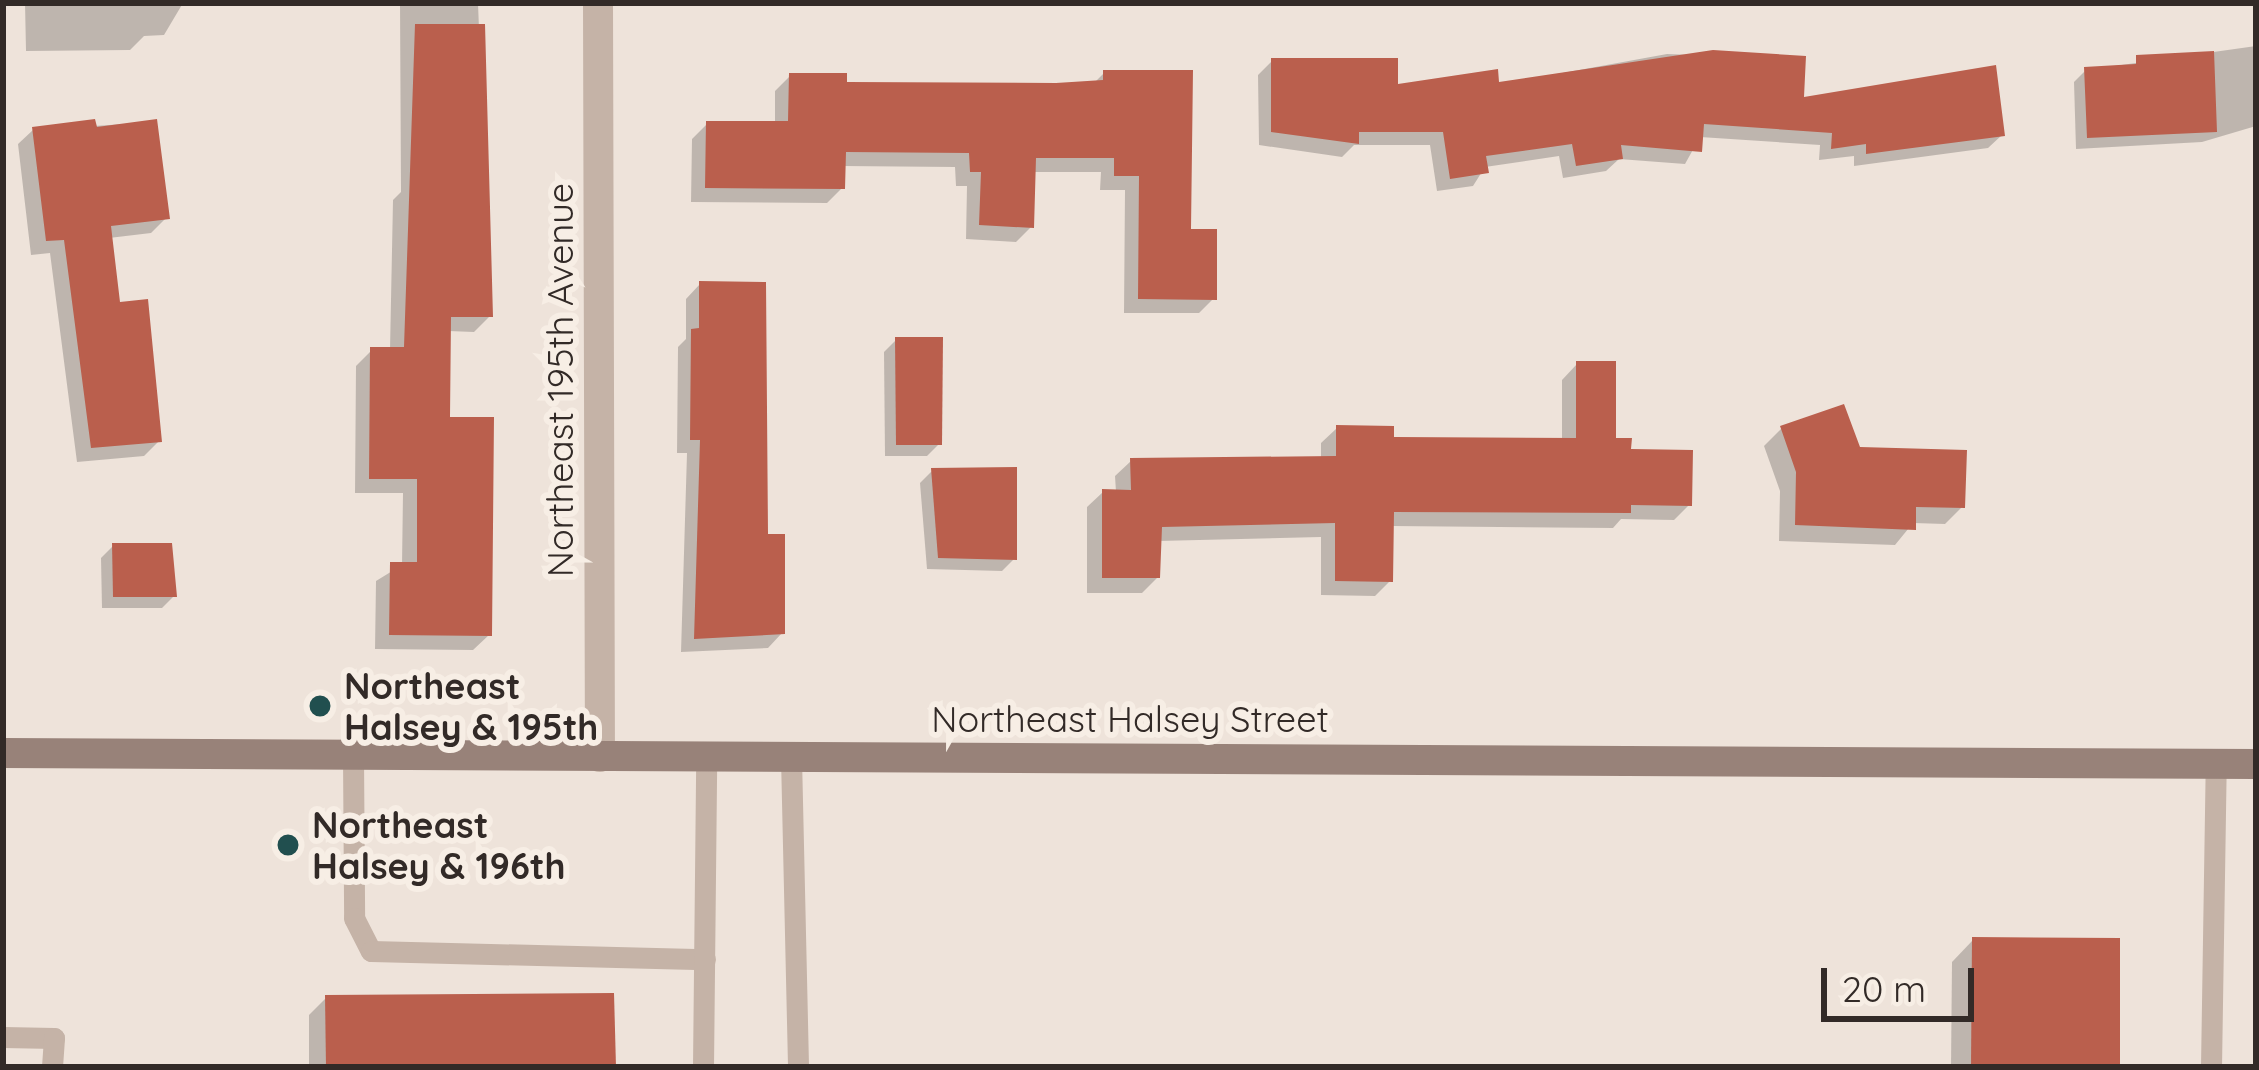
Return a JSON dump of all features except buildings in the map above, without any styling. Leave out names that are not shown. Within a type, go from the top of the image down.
[{"type":"street","name":"Northeast 195th Avenue","points":[[598,3],[600,757]]},
{"type":"street","name":"Northeast Halsey Street","points":[[3,753],[2256,764]]},
{"type":"lane","points":[[353,755],[354,918],[371,951],[704,958]]},
{"type":"lane","points":[[790,757],[798,1067]]},
{"type":"lane","points":[[704,1067],[706,758]]},
{"type":"lane","points":[[2211,1067],[2216,764]]},
{"type":"lane","points":[[3,1037],[54,1038],[52,1067]]},
{"type":"place","name":"Northeast Halsey & 195th","points":[[320,706]]},
{"type":"place","name":"Northeast Halsey & 196th","points":[[288,845]]}]
